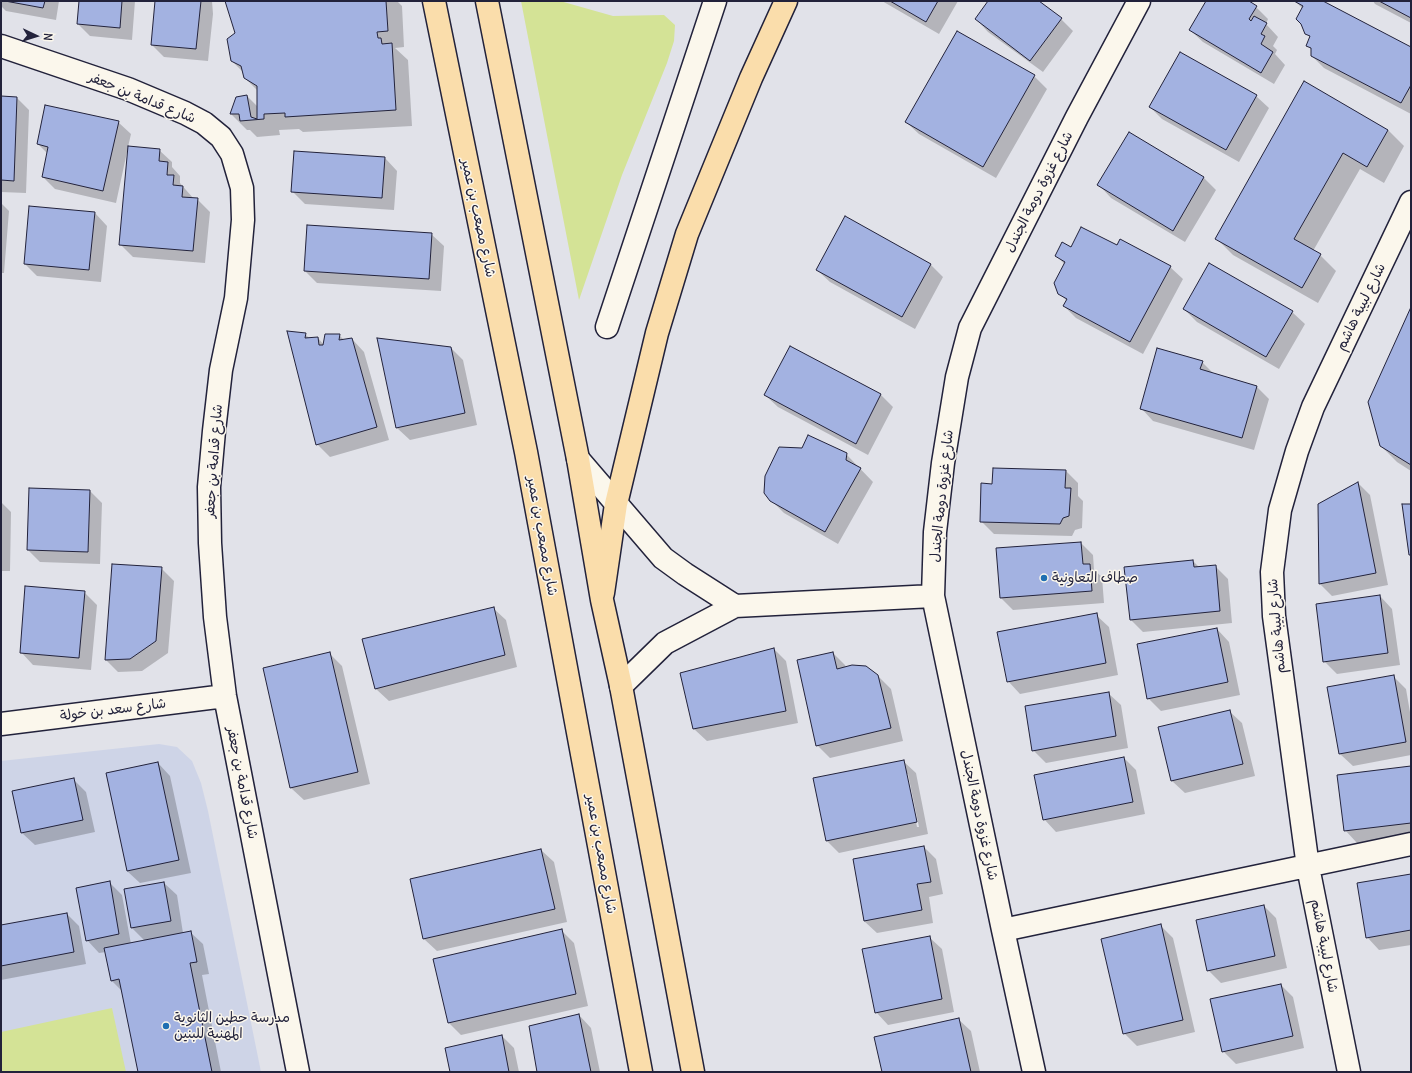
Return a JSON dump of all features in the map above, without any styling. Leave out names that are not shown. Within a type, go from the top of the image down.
[{"type":"main road","name":"شارع مصعب بن عمير","points":[[434,1],[526,452],[641,1072]]},
{"type":"main road","points":[[487,1],[578,459],[602,600],[621,686],[693,1072]]},
{"type":"main road","points":[[602,600],[616,504],[657,332],[687,234],[748,85],[786,1]]},
{"type":"street","points":[[607,327],[715,1]]},
{"type":"street","name":"شارع غزوة دومة الجندل","points":[[1034,1072],[933,596],[935,532],[943,463],[957,377],[970,328],[1077,117],[1139,1]]},
{"type":"street","name":"شارع قدامة بن جعفر","points":[[1,46],[128,88],[204,123],[221,137],[232,154],[242,188],[243,220],[236,298],[221,370],[214,431],[209,487],[210,543],[215,617],[225,696],[298,1072]]},
{"type":"street","name":"شارع لبيبة هاشم","points":[[1349,1072],[1308,867],[1274,616],[1272,572],[1280,510],[1297,451],[1313,406],[1411,202]]},
{"type":"street","points":[[578,459],[663,558],[734,606]]},
{"type":"street","points":[[621,686],[666,643],[734,606],[933,596]]},
{"type":"street","name":"شارع سعد بن خولة","points":[[1,724],[225,696]]},
{"type":"street","points":[[1003,930],[1308,867],[1411,844]]},
{"type":"shaded area","points":[[159,744],[177,747],[192,761],[201,783],[261,1072],[1,1072],[1,761]]},
{"type":"green space","points":[[521,1],[560,1],[613,16],[664,15],[675,25],[674,41],[667,63],[622,175],[579,300]]},
{"type":"green space","points":[[112,1008],[126,1072],[1,1072],[1,1032]]},
{"type":"building","points":[[5,1],[45,1],[43,8]]},
{"type":"building","points":[[79,1],[122,1],[120,28],[77,24]]},
{"type":"building","points":[[155,1],[201,1],[196,49],[151,45]]},
{"type":"building","points":[[225,1],[386,1],[388,31],[377,32],[378,38],[381,38],[382,44],[392,43],[396,110],[285,117],[285,113],[264,114],[264,119],[240,121],[239,114],[230,114],[236,97],[247,95],[251,117],[257,119],[257,86],[244,78],[241,66],[231,61],[227,39],[235,33]]},
{"type":"building","points":[[890,1],[938,1],[926,22]]},
{"type":"building","points":[[988,1],[1039,1],[1062,18],[1030,61],[975,19]]},
{"type":"building","points":[[1206,1],[1249,1],[1257,6],[1249,19],[1251,21],[1254,16],[1267,23],[1261,34],[1265,36],[1261,44],[1273,52],[1261,73],[1189,30]]},
{"type":"building","points":[[1294,1],[1323,1],[1411,47],[1411,85],[1401,103],[1311,56],[1311,48],[1306,46],[1310,36],[1305,34],[1301,24],[1296,19],[1303,6]]},
{"type":"building","points":[[1379,1],[1411,1],[1411,18]]},
{"type":"building","points":[[957,31],[1035,75],[983,167],[905,122]]},
{"type":"building","points":[[1180,52],[1257,95],[1226,150],[1149,107]]},
{"type":"building","points":[[1304,81],[1388,130],[1367,167],[1343,153],[1294,239],[1321,254],[1302,288],[1215,239]]},
{"type":"building","points":[[1,96],[17,97],[14,181],[1,180]]},
{"type":"building","points":[[45,105],[119,121],[103,191],[42,177],[48,147],[37,144]]},
{"type":"building","points":[[1129,132],[1204,177],[1173,231],[1097,185]]},
{"type":"building","points":[[128,146],[160,149],[159,161],[168,162],[167,175],[174,175],[173,185],[183,186],[182,197],[198,198],[193,251],[119,245]]},
{"type":"building","points":[[294,151],[385,157],[382,198],[291,192]]},
{"type":"building","points":[[29,206],[95,212],[89,270],[24,264]]},
{"type":"building","points":[[845,216],[931,264],[902,317],[816,270]]},
{"type":"building","points":[[307,225],[432,233],[429,279],[304,271]]},
{"type":"building","points":[[1081,227],[1117,245],[1120,239],[1171,266],[1130,342],[1063,306],[1067,299],[1058,294],[1054,283],[1065,262],[1055,256],[1062,242],[1071,247]]},
{"type":"building","points":[[1209,263],[1293,311],[1266,357],[1183,309]]},
{"type":"building","points":[[1411,307],[1411,465],[1380,446],[1368,402]]},
{"type":"building","points":[[287,331],[306,333],[305,338],[318,337],[319,345],[323,345],[325,334],[340,334],[339,340],[352,338],[377,427],[316,445]]},
{"type":"building","points":[[377,338],[451,347],[465,413],[396,428]]},
{"type":"building","points":[[790,346],[881,394],[856,444],[764,395]]},
{"type":"building","points":[[1157,348],[1203,361],[1200,369],[1257,386],[1242,438],[1140,409]]},
{"type":"building","points":[[808,435],[847,453],[846,460],[861,468],[825,532],[770,501],[764,493],[765,476],[779,447],[802,448]]},
{"type":"building","points":[[993,468],[1066,470],[1065,488],[1071,488],[1069,516],[1063,518],[1060,524],[980,522],[981,483],[992,484]]},
{"type":"building","points":[[1358,482],[1376,573],[1319,584],[1318,504]]},
{"type":"building","points":[[29,488],[90,490],[88,552],[27,550]]},
{"type":"building","points":[[1402,504],[1411,504],[1411,555],[1409,555]]},
{"type":"building","name":"صطاف التعاونية","points":[[1081,542],[1083,564],[1090,564],[1092,591],[1000,598],[996,548]]},
{"type":"building","points":[[1193,560],[1194,567],[1216,565],[1220,611],[1130,620],[1124,567]]},
{"type":"building","points":[[112,564],[162,567],[156,641],[130,659],[105,660]]},
{"type":"building","points":[[25,586],[85,591],[79,658],[20,653]]},
{"type":"building","points":[[1380,595],[1388,653],[1323,662],[1316,604]]},
{"type":"building","points":[[494,607],[505,655],[375,689],[362,639]]},
{"type":"building","points":[[1097,613],[1106,663],[1007,682],[997,632]]},
{"type":"building","points":[[1217,628],[1228,682],[1147,699],[1137,644]]},
{"type":"building","points":[[774,648],[786,711],[693,729],[680,673]]},
{"type":"building","points":[[330,652],[358,772],[290,788],[263,668]]},
{"type":"building","points":[[833,652],[837,669],[852,665],[866,666],[878,675],[891,728],[816,746],[797,660]]},
{"type":"building","points":[[1394,675],[1406,742],[1339,754],[1327,687]]},
{"type":"building","points":[[1109,692],[1116,736],[1032,751],[1025,706]]},
{"type":"building","points":[[1230,710],[1243,764],[1171,781],[1158,727]]},
{"type":"building","points":[[1124,757],[1133,802],[1043,820],[1034,775]]},
{"type":"building","points":[[904,760],[917,822],[826,841],[813,778]]},
{"type":"building","points":[[158,762],[179,860],[127,871],[106,773]]},
{"type":"building","points":[[1411,766],[1411,823],[1344,831],[1337,775]]},
{"type":"building","points":[[74,778],[83,820],[21,833],[12,791]]},
{"type":"building","points":[[924,846],[931,882],[917,884],[922,910],[864,921],[853,859]]},
{"type":"building","points":[[541,849],[555,909],[423,939],[410,879]]},
{"type":"building","points":[[1411,874],[1411,930],[1366,938],[1357,883]]},
{"type":"building","points":[[110,881],[119,934],[86,941],[76,888]]},
{"type":"building","points":[[164,882],[171,921],[131,928],[124,889]]},
{"type":"building","points":[[1264,905],[1275,956],[1207,971],[1196,920]]},
{"type":"building","points":[[67,913],[74,952],[1,966],[1,925]]},
{"type":"building","points":[[1161,924],[1183,1020],[1123,1034],[1101,939]]},
{"type":"building","points":[[562,929],[576,994],[448,1023],[433,959]]},
{"type":"building","name":"مدرسة حطين الثانوية المهنية للبنين","points":[[191,931],[197,962],[190,963],[212,1072],[138,1072],[119,979],[111,981],[104,948]]},
{"type":"building","points":[[930,936],[942,999],[875,1013],[862,949]]},
{"type":"building","points":[[1281,984],[1293,1036],[1222,1052],[1210,999]]},
{"type":"building","points":[[579,1014],[591,1072],[537,1072],[529,1026]]},
{"type":"building","points":[[959,1018],[971,1072],[882,1072],[874,1037]]},
{"type":"building","points":[[502,1035],[509,1072],[450,1072],[445,1048]]},
{"type":"place","name":"صطاف التعاونية","points":[[1044,578]]},
{"type":"place","name":"مدرسة حطين الثانوية المهنية للبنين","points":[[166,1026]]}]
